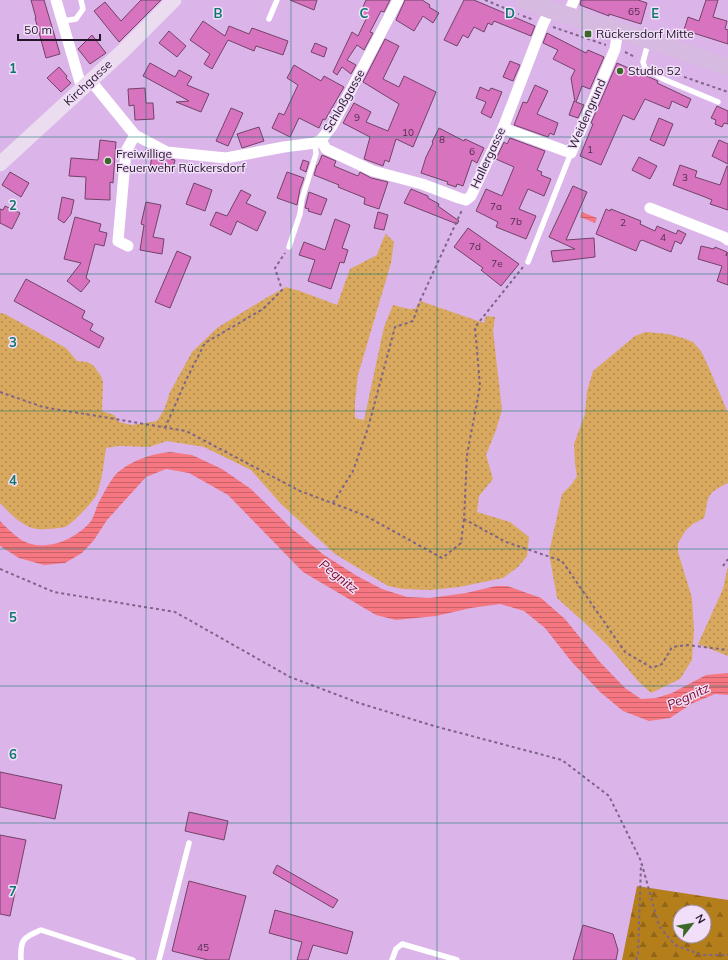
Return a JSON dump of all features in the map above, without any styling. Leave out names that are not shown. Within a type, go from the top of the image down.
[{"type":"main road","name":"Kirchgasse","points":[[0,164],[86,85],[174,0]]},
{"type":"main road","points":[[524,0],[550,10],[571,8],[618,30],[728,67]]},
{"type":"street","points":[[56,0],[86,85]]},
{"type":"street","name":"Schloßgasse","points":[[86,85],[135,135],[167,152],[226,158],[318,141],[332,126],[398,0]]},
{"type":"street","name":"Hallergasse","points":[[318,141],[326,149],[373,171],[422,184],[466,200],[471,196],[502,128],[543,24],[550,10]]},
{"type":"street","name":"Weidengrund","points":[[502,128],[571,153],[615,49],[618,30]]},
{"type":"street","points":[[128,246],[118,240],[126,151],[135,135]]},
{"type":"street","points":[[650,208],[724,237],[728,240]]},
{"type":"lane","points":[[63,21],[76,19],[83,9],[81,0]]},
{"type":"lane","points":[[269,19],[277,0]]},
{"type":"lane","points":[[649,41],[643,62],[645,68],[663,79],[718,102]]},
{"type":"lane","points":[[289,247],[300,214],[302,199],[316,154],[318,141]]},
{"type":"lane","points":[[528,262],[571,153]]},
{"type":"lane","points":[[159,960],[189,843]]},
{"type":"lane","points":[[21,960],[21,947],[26,937],[41,930],[133,960]]},
{"type":"lane","points":[[392,960],[396,949],[402,944],[457,960]]},
{"type":"path","points":[[333,503],[353,471],[368,428],[395,327],[413,321],[420,301],[466,200]]},
{"type":"path","points":[[165,428],[187,378],[205,343],[264,308],[282,290],[275,268],[289,247]]},
{"type":"path","points":[[0,392],[43,407],[186,431],[300,491],[364,515],[442,558],[461,543],[464,519],[467,455],[480,386],[474,327],[528,262]]},
{"type":"path","points":[[464,519],[506,542],[562,561],[625,652],[652,668],[662,664],[672,647],[688,645],[728,650]]},
{"type":"path","points":[[723,566],[728,559]]},
{"type":"path","points":[[0,569],[54,592],[175,612],[290,676],[345,698],[434,726],[562,760],[609,796],[641,861],[659,926],[675,945],[702,955],[728,955]]},
{"type":"path","points":[[636,960],[638,955],[641,861]]},
{"type":"shaded area","points":[[386,234],[394,242],[391,263],[358,375],[355,418],[364,420],[384,327],[393,305],[415,309],[420,301],[484,323],[486,316],[495,317],[493,331],[502,410],[486,455],[493,479],[479,496],[477,512],[510,522],[529,537],[527,556],[518,567],[503,578],[459,587],[431,590],[403,589],[388,586],[335,554],[281,504],[251,470],[204,447],[167,441],[149,447],[119,446],[106,448],[102,477],[97,494],[92,502],[73,522],[65,527],[37,529],[26,526],[0,503],[0,313],[5,314],[66,348],[77,361],[87,362],[93,365],[101,376],[103,382],[102,411],[114,415],[119,422],[132,425],[157,421],[164,410],[170,392],[192,352],[217,328],[286,287],[337,305],[350,269],[377,255]]},
{"type":"shaded area","points":[[646,332],[668,334],[693,342],[701,351],[728,413],[728,483],[716,489],[709,496],[704,518],[686,530],[678,543],[678,552],[692,598],[694,630],[692,660],[680,679],[651,693],[638,681],[611,649],[557,598],[549,553],[562,494],[577,476],[574,444],[585,414],[587,391],[593,371],[635,336]]},
{"type":"shaded area","points":[[728,566],[728,656],[698,644],[723,589]]},
{"type":"green space","points":[[637,886],[728,900],[728,960],[622,960]]},
{"type":"water","points":[[582,212],[597,218],[595,223],[580,217]]},
{"type":"water","name":"Pegnitz","points":[[170,452],[192,455],[222,469],[251,489],[291,528],[324,555],[357,576],[382,589],[407,597],[430,598],[466,593],[496,586],[507,586],[541,598],[565,619],[599,661],[625,688],[641,699],[656,698],[672,693],[706,675],[728,673],[728,695],[715,694],[693,703],[670,718],[649,721],[623,711],[600,692],[571,661],[545,628],[524,611],[500,604],[471,608],[436,616],[396,620],[376,615],[303,572],[228,495],[189,473],[166,469],[146,477],[107,520],[94,540],[82,553],[65,563],[44,565],[19,558],[0,546],[0,521],[17,537],[29,543],[48,545],[68,539],[85,528],[91,521],[109,483],[117,473],[123,468],[142,458]]},
{"type":"building","points":[[31,0],[44,0],[60,54],[46,58]]},
{"type":"building","points":[[141,0],[161,0],[119,42],[94,11],[105,2],[121,21]]},
{"type":"building","points":[[290,0],[317,0],[314,10]]},
{"type":"building","points":[[366,0],[390,0],[384,12],[381,11],[370,32],[373,33],[364,50],[357,45],[347,60],[356,65],[351,74],[342,67],[337,75],[333,72],[352,32],[358,36],[367,17],[360,14]]},
{"type":"building","points":[[405,0],[422,0],[430,5],[429,7],[439,13],[433,23],[423,16],[414,31],[396,20]]},
{"type":"building","points":[[464,0],[474,0],[535,26],[531,36],[494,21],[492,25],[488,23],[484,32],[474,27],[468,38],[463,35],[457,46],[444,40]]},
{"type":"building","points":[[581,0],[638,0],[647,3],[641,24],[609,14],[609,16],[580,5]]},
{"type":"building","points":[[706,0],[718,0],[713,17],[727,21],[725,29],[728,30],[728,44],[684,30],[688,17],[699,21]]},
{"type":"building","points":[[203,21],[225,36],[229,26],[249,34],[252,28],[288,41],[283,55],[256,46],[254,51],[228,40],[212,69],[204,64],[210,54],[190,40]]},
{"type":"building","points":[[169,31],[186,46],[177,57],[159,43]]},
{"type":"building","points":[[547,33],[586,53],[588,50],[604,57],[590,89],[582,86],[576,102],[584,105],[578,118],[569,115],[574,101],[575,102],[571,78],[575,70],[553,59],[558,50],[543,43]]},
{"type":"building","points":[[92,35],[106,53],[90,64],[78,49]]},
{"type":"building","points":[[385,39],[399,46],[383,79],[399,87],[404,76],[436,92],[413,147],[396,139],[389,162],[385,160],[383,166],[364,159],[370,137],[343,123],[354,103],[371,112],[366,122],[388,131],[399,104],[363,82]]},
{"type":"building","points":[[315,43],[327,48],[324,57],[311,52]]},
{"type":"building","points":[[510,61],[520,65],[513,81],[503,77]]},
{"type":"building","points":[[150,63],[175,77],[179,70],[192,77],[187,85],[209,94],[201,112],[176,102],[189,101],[143,76]]},
{"type":"building","points":[[617,63],[658,81],[657,83],[691,99],[687,108],[672,101],[669,109],[645,99],[634,120],[623,115],[601,165],[580,156],[593,124],[591,123]]},
{"type":"building","points":[[294,65],[321,81],[324,76],[344,87],[325,120],[323,119],[319,128],[299,118],[290,137],[272,128],[279,113],[284,115],[298,85],[287,78]]},
{"type":"building","points":[[59,67],[71,83],[61,92],[47,78]]},
{"type":"building","points":[[535,85],[548,91],[537,114],[558,123],[554,135],[550,133],[548,137],[514,125],[523,102],[527,103]]},
{"type":"building","points":[[480,87],[489,91],[491,88],[502,92],[491,118],[481,113],[486,102],[476,98]]},
{"type":"building","points":[[145,88],[146,103],[153,103],[154,119],[135,120],[134,105],[129,106],[128,89]]},
{"type":"building","points":[[717,106],[728,111],[728,124],[724,123],[722,127],[715,124],[716,120],[711,118]]},
{"type":"building","points":[[231,108],[243,113],[228,146],[216,141]]},
{"type":"building","points":[[659,118],[673,124],[664,146],[650,140]]},
{"type":"building","points":[[259,127],[264,141],[242,148],[237,134]]},
{"type":"building","points":[[439,128],[464,141],[465,139],[484,148],[477,163],[472,160],[463,186],[457,184],[456,187],[447,184],[448,182],[421,173],[426,157],[433,143],[432,142]]},
{"type":"building","points":[[510,138],[545,151],[537,170],[542,172],[541,175],[551,179],[544,196],[528,189],[519,209],[536,216],[526,239],[496,227],[498,222],[476,211],[486,189],[502,196],[514,167],[496,159],[504,142],[507,144]]},
{"type":"building","points":[[100,140],[116,142],[113,183],[110,182],[110,200],[85,199],[86,177],[69,176],[71,158],[98,160]]},
{"type":"building","points":[[719,140],[728,144],[728,164],[712,156]]},
{"type":"building","points":[[152,155],[175,160],[172,173],[150,169]]},
{"type":"building","points":[[322,155],[336,161],[334,166],[358,176],[360,172],[371,178],[388,182],[379,209],[364,204],[365,198],[314,175]]},
{"type":"building","points":[[639,157],[657,166],[650,179],[632,170]]},
{"type":"building","points":[[303,160],[309,162],[306,172],[300,169]]},
{"type":"building","points":[[680,165],[697,171],[695,177],[720,185],[728,166],[728,210],[710,204],[712,200],[673,185]]},
{"type":"building","points":[[10,172],[29,183],[21,197],[2,185]]},
{"type":"building","points":[[287,172],[304,178],[297,205],[277,198]]},
{"type":"building","points":[[194,183],[212,190],[205,211],[186,204]]},
{"type":"building","points":[[573,186],[587,192],[566,240],[594,238],[595,257],[553,262],[551,251],[575,249],[549,237]]},
{"type":"building","points":[[411,189],[428,196],[428,198],[439,204],[438,206],[459,221],[457,224],[404,203]]},
{"type":"building","points":[[241,190],[251,195],[246,203],[266,212],[257,231],[237,221],[231,235],[210,225],[216,212],[227,216]]},
{"type":"building","points":[[309,192],[327,199],[321,215],[308,211],[309,209],[305,208]]},
{"type":"building","points":[[62,197],[74,200],[71,214],[64,223],[58,219]]},
{"type":"building","points":[[146,202],[161,205],[153,237],[164,239],[162,254],[140,250],[144,225],[141,224]]},
{"type":"building","points":[[5,206],[20,213],[12,229],[0,223],[0,209],[3,210]]},
{"type":"building","points":[[606,209],[610,211],[611,209],[641,221],[640,224],[655,231],[657,226],[676,234],[678,230],[686,234],[681,244],[675,241],[671,252],[642,240],[640,241],[636,251],[596,234]]},
{"type":"building","points":[[378,212],[388,215],[384,230],[374,228]]},
{"type":"building","points":[[75,217],[101,224],[99,231],[107,233],[104,246],[95,244],[86,278],[90,281],[81,292],[67,281],[81,263],[64,259]]},
{"type":"building","points":[[335,219],[350,225],[342,248],[348,250],[344,263],[340,262],[331,289],[308,281],[315,260],[299,255],[304,242],[325,250]]},
{"type":"building","points":[[468,228],[519,264],[501,286],[481,270],[483,268],[454,247]]},
{"type":"building","points":[[701,246],[714,249],[715,247],[727,252],[726,256],[728,253],[728,285],[717,281],[722,266],[698,259]]},
{"type":"building","points":[[177,251],[191,257],[170,308],[155,302]]},
{"type":"building","points":[[26,279],[85,311],[82,318],[93,324],[90,330],[104,338],[99,348],[14,301]]},
{"type":"building","points":[[0,772],[62,785],[55,819],[0,807]]},
{"type":"building","points":[[189,812],[228,821],[224,840],[185,831]]},
{"type":"building","points":[[0,835],[26,840],[10,916],[0,914]]},
{"type":"building","points":[[277,865],[338,900],[333,908],[273,873]]},
{"type":"building","points":[[189,881],[246,896],[229,960],[208,960],[172,951]]},
{"type":"building","points":[[275,910],[353,932],[347,954],[313,945],[308,960],[297,960],[302,942],[269,933]]},
{"type":"building","points":[[583,925],[613,934],[618,950],[616,960],[573,960]]},
{"type":"place","name":"Rückersdorf Mitte","points":[[588,34]]},
{"type":"place","name":"Studio 52","points":[[620,71]]},
{"type":"place","name":"Freiwillige Feuerwehr Rückersdorf","points":[[108,161]]}]
